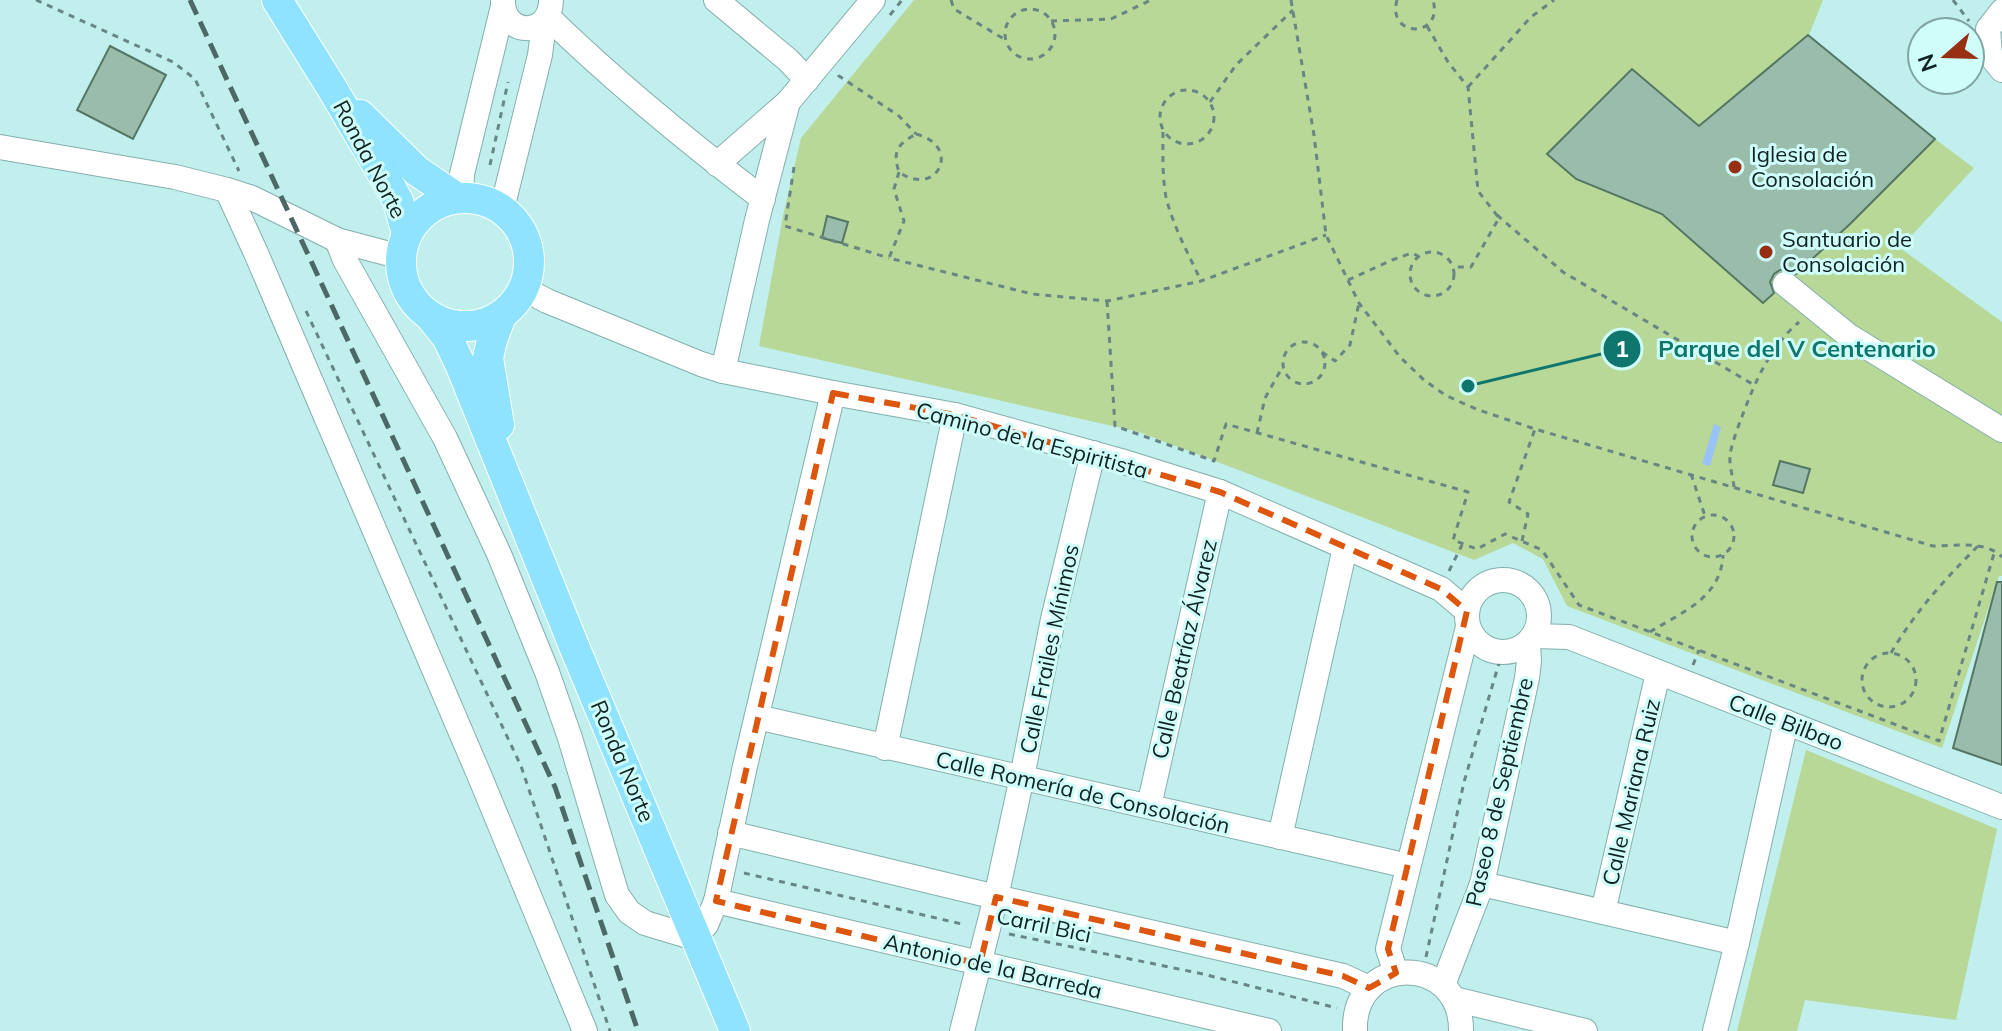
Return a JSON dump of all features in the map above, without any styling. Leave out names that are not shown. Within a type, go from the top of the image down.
[{"type":"main road","name":"Ronda Norte","points":[[277,0],[398,201],[404,246],[402,274],[408,290],[417,305],[447,337],[460,364],[735,1031]]},
{"type":"main road","name":"Ronda Norte","points":[[330,85],[417,171],[459,198]]},
{"type":"main road","name":"Ronda Norte","points":[[404,246],[419,217],[437,204],[459,198],[483,200],[502,209]]},
{"type":"main road","points":[[502,209],[515,221],[525,237],[529,272],[524,289]]},
{"type":"main road","name":"Ronda Norte","points":[[512,490],[488,358],[501,316],[524,289]]},
{"type":"main road","points":[[430,316],[466,326],[501,316]]},
{"type":"street","points":[[716,0],[788,60],[807,80]]},
{"type":"street","points":[[717,164],[788,102],[873,0]]},
{"type":"street","points":[[503,3],[508,19],[527,29],[547,14]]},
{"type":"street","points":[[459,198],[503,3]]},
{"type":"street","points":[[2002,11],[1988,29],[1990,55],[2002,70]]},
{"type":"street","points":[[547,14],[583,52],[763,199]]},
{"type":"street","points":[[502,209],[547,14]]},
{"type":"street","points":[[723,371],[788,102]]},
{"type":"street","points":[[0,147],[175,177],[252,198],[337,240],[404,246]]},
{"type":"street","points":[[227,190],[449,704],[585,1031]]},
{"type":"street","points":[[337,240],[345,260],[445,438],[499,554],[566,725],[617,895],[629,912],[645,923],[696,936],[706,925],[716,901],[833,393]]},
{"type":"street","points":[[1785,284],[1849,336],[2002,430]]},
{"type":"street","name":"Camino de la Espiritista","points":[[524,289],[571,311],[723,371],[955,415],[1220,492],[1441,589],[1470,610]]},
{"type":"street","points":[[885,748],[955,415]]},
{"type":"street","name":"Calle Frailes Mínimos","points":[[962,1031],[996,897],[1053,619],[1093,453]]},
{"type":"street","name":"Calle Beatríaz Álvarez","points":[[1149,806],[1220,492]]},
{"type":"street","points":[[1280,837],[1345,548]]},
{"type":"street","points":[[1396,973],[1388,949],[1470,610],[1491,581],[1504,579],[1524,586],[1533,595],[1539,607],[1539,624],[1531,640],[1517,650],[1502,653],[1483,647],[1474,638],[1470,610]]},
{"type":"street","name":"Calle Bilbao","points":[[1539,607],[1569,637],[2002,807]]},
{"type":"street","name":"Calle Bilbao","points":[[1531,640],[1569,637]]},
{"type":"street","name":"Paseo 8 de Septiembre","points":[[1449,992],[1482,884],[1527,678],[1531,640]]},
{"type":"street","name":"Calle Mariana Ruiz","points":[[1603,912],[1658,673]]},
{"type":"street","name":"Calle Romería de Consolación","points":[[757,717],[1408,866]]},
{"type":"street","points":[[1715,1031],[1786,722]]},
{"type":"street","points":[[730,833],[1343,976],[1369,988]]},
{"type":"street","points":[[1482,884],[1737,943]]},
{"type":"street","name":"Antonio de la Barreda","points":[[716,901],[1269,1031]]},
{"type":"street","points":[[1355,1031],[1354,1019],[1359,1002],[1369,988],[1381,978],[1412,971],[1429,976],[1449,992],[1585,1031]]},
{"type":"street","points":[[1449,992],[1460,1014],[1461,1031]]},
{"type":"path","points":[[36,0],[173,62],[195,79],[252,198]]},
{"type":"path","points":[[951,0],[954,9],[1006,40]]},
{"type":"path","points":[[1051,21],[1111,19],[1151,0]]},
{"type":"path","points":[[1291,0],[1314,135],[1326,235],[1359,303],[1400,357],[1424,380],[1445,395],[1476,409],[1535,429],[1933,546],[1978,546],[1995,550],[2002,557]]},
{"type":"path","points":[[1397,0],[1395,13],[1402,24],[1414,29],[1427,26],[1434,16],[1433,0]]},
{"type":"path","points":[[1468,87],[1531,17],[1554,0]]},
{"type":"path","points":[[1038,10],[1051,21],[1054,40],[1043,56],[1030,59],[1018,56],[1009,47],[1005,32],[1013,16],[1020,11],[1038,10]]},
{"type":"path","points":[[1210,102],[1236,65],[1293,10]]},
{"type":"path","points":[[1427,26],[1448,62],[1468,87],[1478,191],[1497,215],[1563,272],[1754,385]]},
{"type":"path","points":[[839,76],[899,116],[916,134],[937,144],[941,160],[934,175],[919,181],[899,172]]},
{"type":"path","points":[[490,165],[508,80]]},
{"type":"path","points":[[1163,132],[1179,144],[1198,143],[1211,130],[1214,121],[1210,102],[1203,94],[1182,90],[1164,101],[1159,122],[1163,132],[1166,195],[1172,218],[1201,281]]},
{"type":"path","points":[[889,258],[904,221],[894,189],[899,172],[896,156],[905,139],[916,134]]},
{"type":"path","points":[[795,165],[785,226],[889,258],[1032,294],[1107,301],[1201,281],[1326,235]]},
{"type":"path","points":[[1453,267],[1471,267],[1499,218],[1497,215]]},
{"type":"path","points":[[1427,252],[1442,254],[1453,267],[1453,281],[1440,294],[1423,294],[1412,284],[1411,265],[1427,252]]},
{"type":"path","points":[[1348,280],[1412,253],[1419,256]]},
{"type":"path","points":[[1107,301],[1115,426],[1214,461],[1226,424],[1468,492],[1453,540],[1477,549],[1505,534],[1522,541],[1542,550],[1579,605],[1939,741],[1995,550]]},
{"type":"path","points":[[1322,352],[1323,373],[1318,379],[1308,384],[1290,380],[1283,366],[1286,352],[1297,343],[1306,342],[1313,344],[1335,361],[1350,345],[1359,303]]},
{"type":"path","points":[[1734,487],[1730,457],[1754,385],[1764,364],[1789,331],[1815,309]]},
{"type":"path","points":[[306,312],[521,766],[610,1031]]},
{"type":"path","points":[[1257,433],[1265,398],[1283,366]]},
{"type":"path","points":[[1522,541],[1528,514],[1509,502],[1535,429]]},
{"type":"path","points":[[1691,474],[1705,517]]},
{"type":"path","points":[[1716,515],[1732,527],[1732,542],[1723,554],[1709,556],[1695,547],[1692,533],[1695,524],[1705,517],[1716,515]]},
{"type":"path","points":[[1441,589],[1463,544]]},
{"type":"path","points":[[1891,653],[1907,660],[1913,667],[1916,682],[1907,700],[1892,707],[1873,702],[1864,690],[1863,674],[1872,660],[1891,653],[1904,630],[1939,585],[1978,546]]},
{"type":"path","points":[[1650,632],[1704,599],[1722,571],[1723,554]]},
{"type":"path","points":[[1426,957],[1464,782],[1502,653]]},
{"type":"path","name":"Carril Bici","points":[[722,868],[986,930],[1203,974],[1337,1008]]},
{"type":"highlighted area","points":[[833,393],[955,415],[1220,492],[1441,589],[1467,611],[1388,949],[1396,973],[1369,988],[1343,976],[996,897],[980,964],[716,901]]},
{"type":"green space","points":[[914,0],[1823,0],[1809,35],[1974,168],[1900,248],[2002,322],[2002,576],[1999,576],[1942,748],[1567,606],[1543,559],[1513,543],[1474,560],[1139,432],[759,346],[801,138]]},
{"type":"green space","points":[[1806,750],[1997,829],[1956,1020],[1805,1000],[1797,1031],[1737,1031]]},
{"type":"water","points":[[1714,424],[1721,427],[1710,466],[1702,464]]},
{"type":"building","name":"Iglesia de Consolación","points":[[1808,35],[1935,139],[1796,274],[1787,269],[1774,274],[1770,282],[1774,293],[1763,303],[1662,214],[1576,179],[1547,154],[1632,69],[1699,126]]},
{"type":"building","points":[[110,46],[166,75],[133,139],[77,110]]},
{"type":"building","points":[[827,216],[848,222],[842,243],[822,238]]},
{"type":"building","points":[[1780,461],[1810,469],[1803,493],[1773,485]]},
{"type":"building","points":[[1997,582],[2002,582],[2002,765],[1953,748]]},
{"type":"railway","points":[[190,0],[555,787],[638,1031]]},
{"type":"place","name":"Iglesia de Consolación","points":[[1735,167]]},
{"type":"place","name":"Santuario de Consolación","points":[[1766,252]]},
{"type":"place","name":"Parque del V Centenario","points":[[1468,386]]}]
